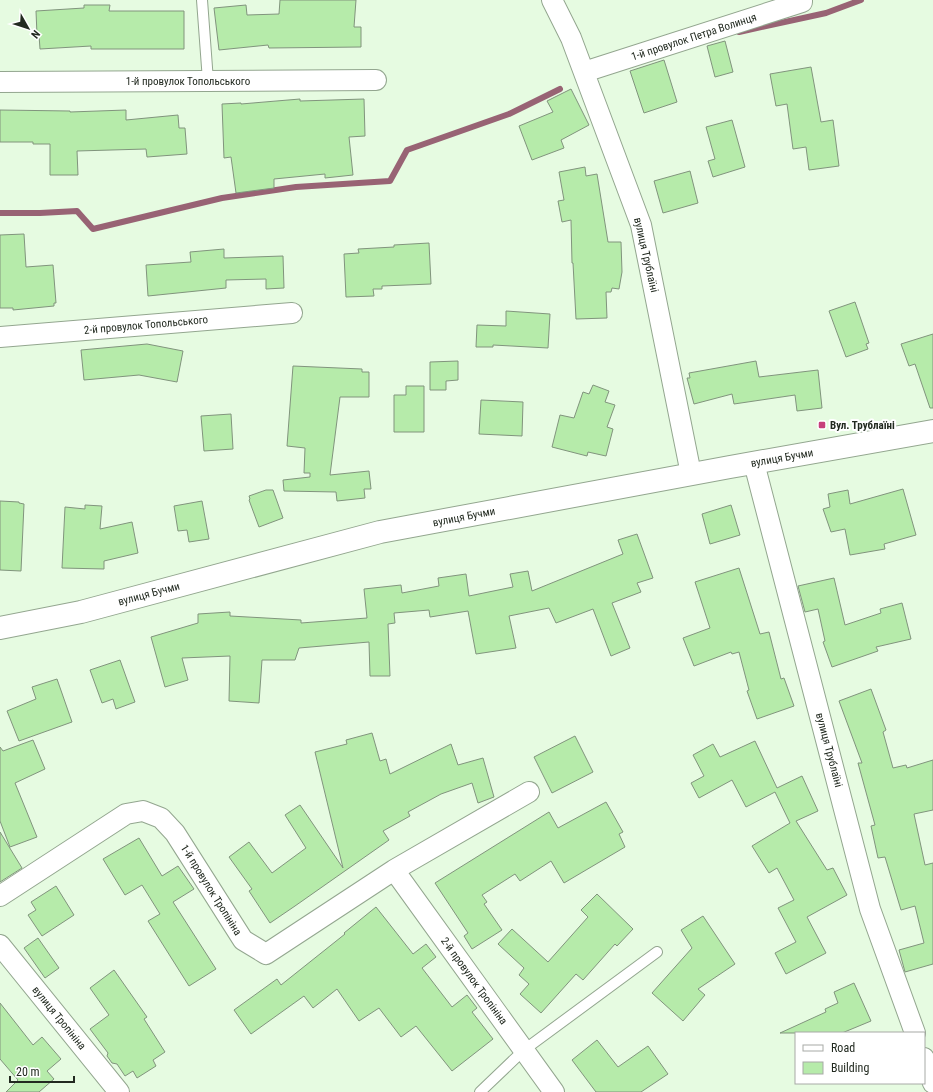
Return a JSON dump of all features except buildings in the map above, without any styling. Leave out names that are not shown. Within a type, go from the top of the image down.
[{"type":"street","name":"вулиця Трублаїні","points":[[552,0],[571,38],[641,225],[691,474]]},
{"type":"street","name":"1-й провулок Петра Волинця","points":[[584,72],[802,2],[802,0]]},
{"type":"street","name":"1-й провулок Топольського","points":[[0,82],[376,80]]},
{"type":"street","name":"2-й провулок Топольського","points":[[0,336],[292,312]]},
{"type":"street","name":"вулиця Бучми","points":[[0,628],[81,612],[380,532],[933,431]]},
{"type":"street","name":"вулиця Трублаїні","points":[[754,463],[870,909],[915,1032]]},
{"type":"street","name":"1-й провулок Тропініна","points":[[0,896],[126,814],[143,811],[161,818],[175,833],[243,940],[266,954],[394,870],[528,792]]},
{"type":"street","name":"2-й провулок Тропініна","points":[[394,870],[554,1092]]},
{"type":"street","name":"вулиця Тропініна","points":[[0,945],[119,1092]]},
{"type":"street","points":[[925,1061],[933,1083]]},
{"type":"lane","points":[[202,0],[208,81]]},
{"type":"lane","points":[[480,1092],[524,1050],[657,952]]},
{"type":"waterway","points":[[739,32],[826,13],[861,0]]},
{"type":"waterway","points":[[0,213],[77,211],[93,229],[222,198],[296,187],[390,181],[407,150],[509,114],[560,89]]},
{"type":"place","name":"Вул. Трублаїні","points":[[822,425]]}]
